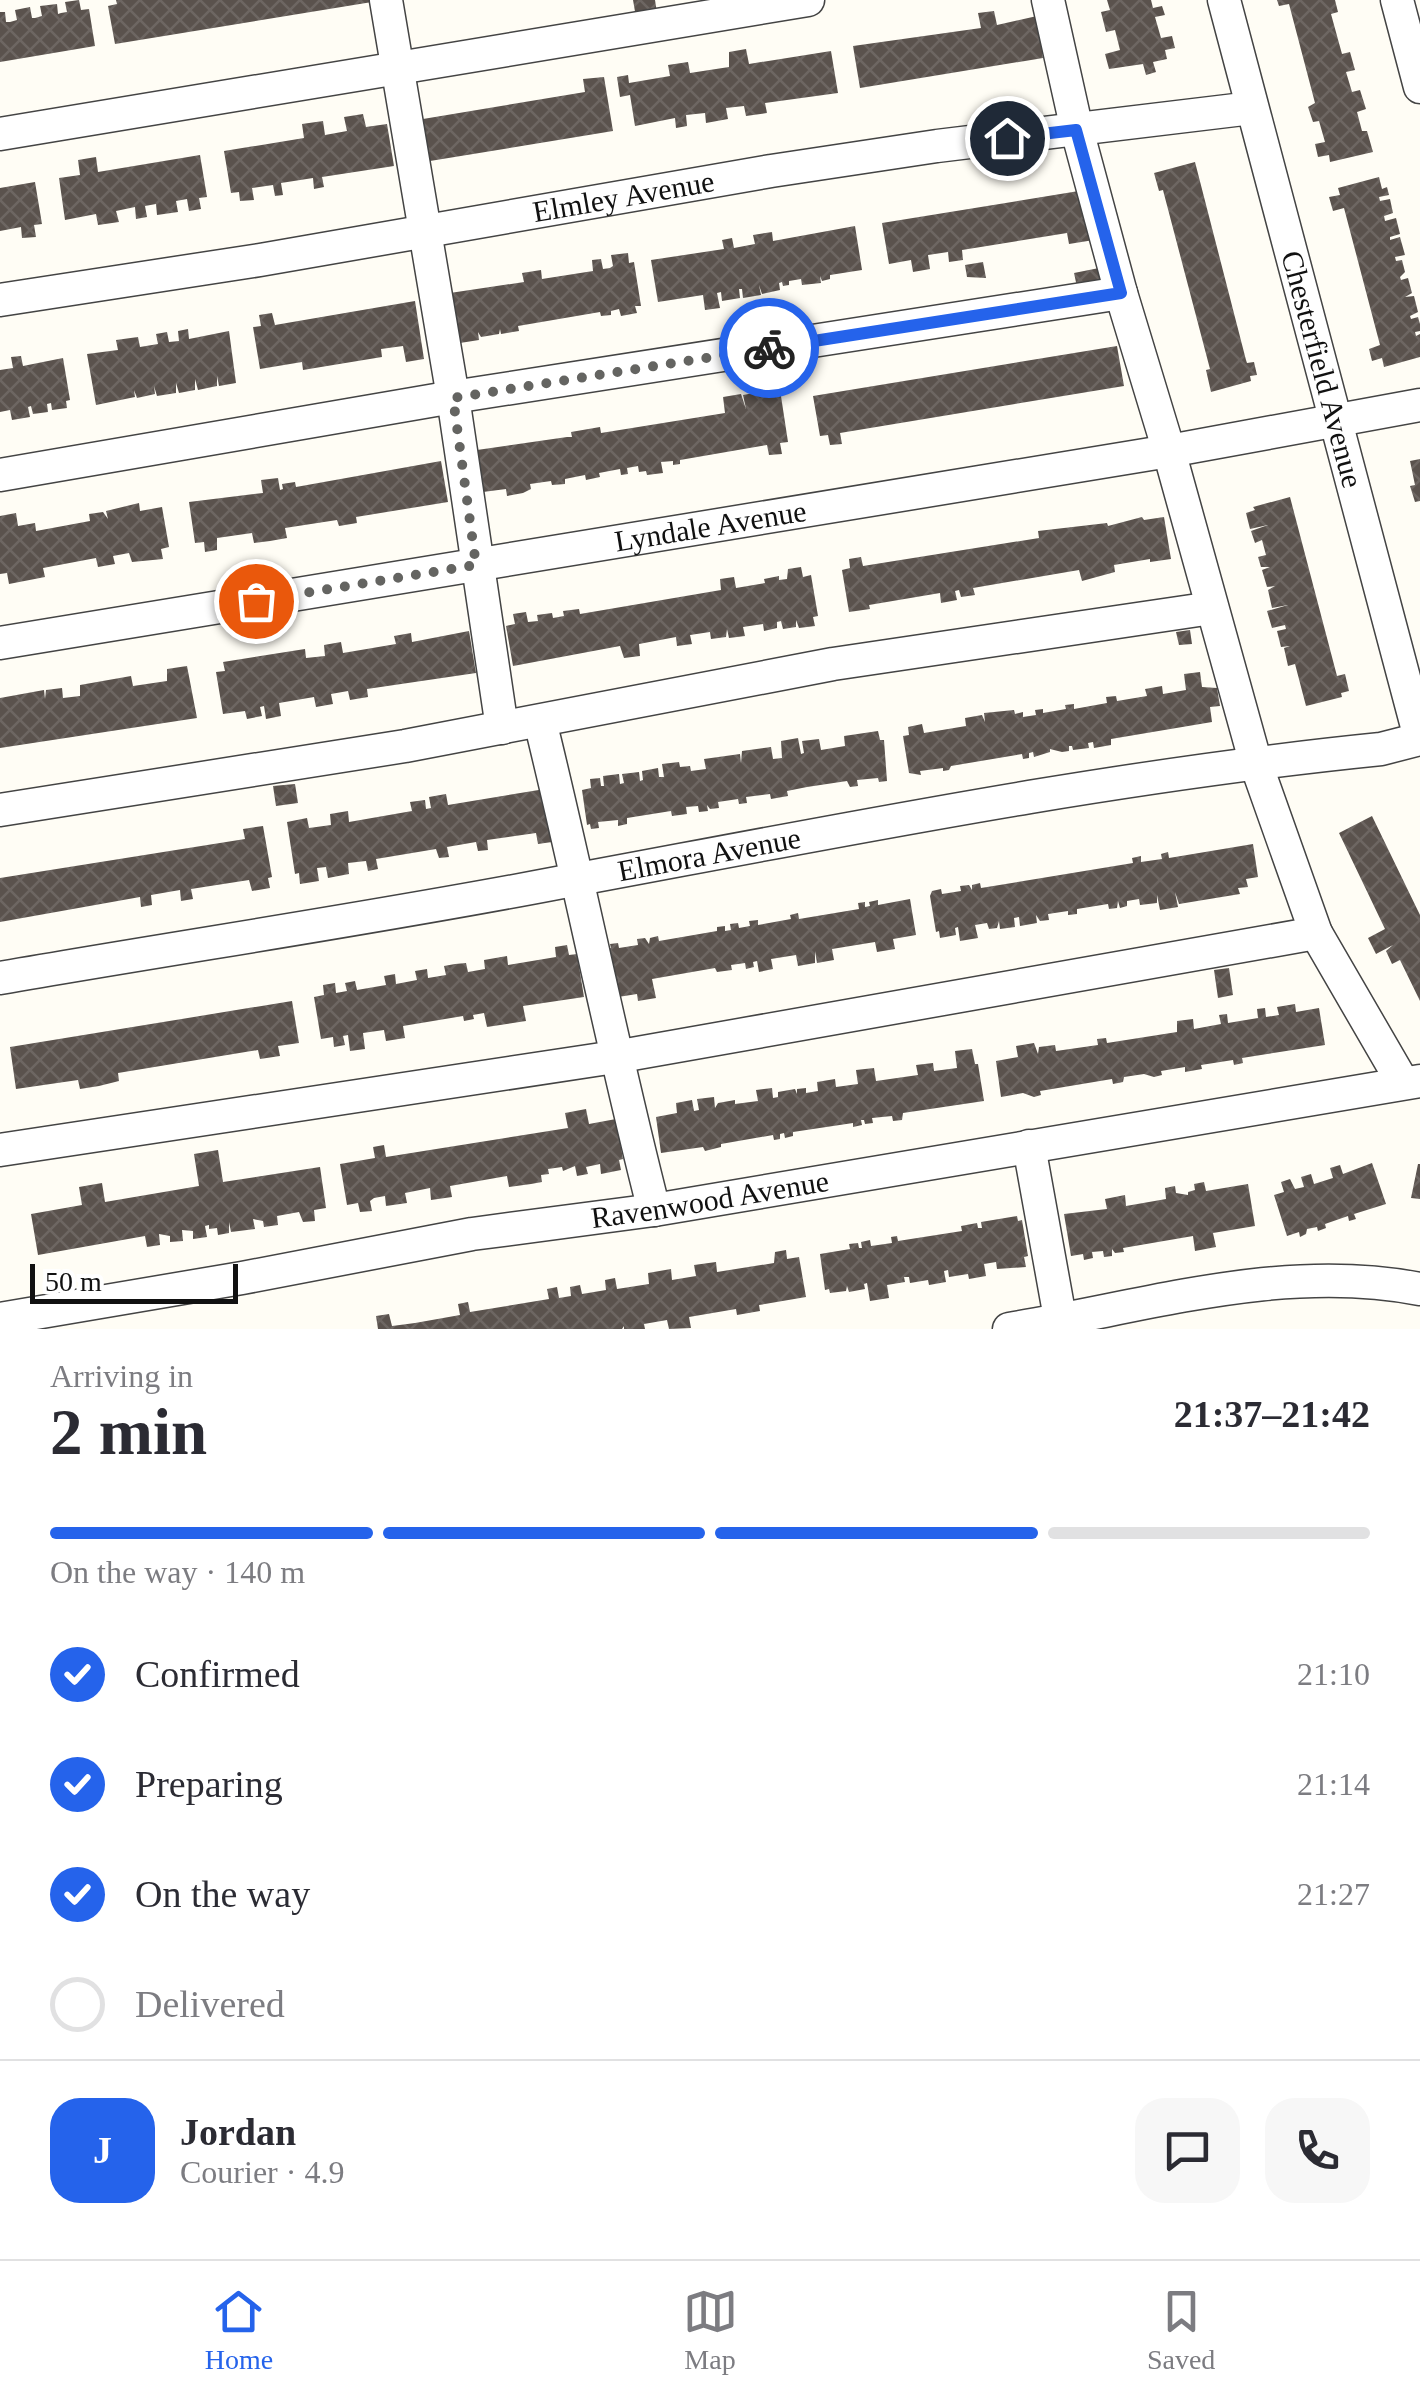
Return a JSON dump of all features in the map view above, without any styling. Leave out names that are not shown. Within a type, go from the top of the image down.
[{"type":"street","points":[[386,0],[453,398],[502,728]]},
{"type":"street","points":[[0,134],[808,0]]},
{"type":"street","points":[[1048,0],[1076,130],[1256,764],[1316,932],[1411,1082]]},
{"type":"street","name":"Chesterfield Avenue","points":[[1224,0],[1420,738]]},
{"type":"street","points":[[1398,0],[1420,87]]},
{"type":"street","name":"Elmley Avenue","points":[[0,300],[771,171],[1252,108]]},
{"type":"street","points":[[0,475],[453,398],[1121,293]]},
{"type":"street","name":"Lyndale Avenue","points":[[0,643],[1169,451],[1420,405]]},
{"type":"street","points":[[0,810],[502,728],[833,664],[1212,608]]},
{"type":"street","points":[[540,720],[579,879],[615,1056],[654,1210]]},
{"type":"street","name":"Elmora Avenue","points":[[0,978],[579,879],[858,826],[1140,779],[1381,749],[1420,738]]},
{"type":"street","points":[[0,1150],[615,1056],[1316,932]]},
{"type":"street","name":"Ravenwood Avenue","points":[[3,1314],[242,1278],[472,1234],[654,1210],[1411,1082]]},
{"type":"street","points":[[1028,1146],[1061,1325]]},
{"type":"street","points":[[1008,1329],[1061,1325],[1166,1298],[1302,1280],[1420,1289]]},
{"type":"building","points":[[79,0],[81,10],[89,9],[95,46],[0,62],[0,12],[5,12],[6,22],[10,22],[17,20],[15,10],[30,7],[35,18],[42,16],[40,6],[57,4],[58,14],[67,12],[65,2]]},
{"type":"building","points":[[116,0],[372,2],[115,44],[108,6],[117,4]]},
{"type":"building","points":[[633,0],[655,0],[658,19],[637,23]]},
{"type":"building","points":[[1107,0],[1151,0],[1153,8],[1162,6],[1165,15],[1155,17],[1161,38],[1172,36],[1175,48],[1165,50],[1167,59],[1153,62],[1156,72],[1146,75],[1143,64],[1109,69],[1105,54],[1120,50],[1115,30],[1106,32],[1101,12],[1110,10]]},
{"type":"building","points":[[1277,0],[1335,0],[1338,12],[1331,14],[1342,54],[1350,52],[1355,70],[1346,72],[1352,92],[1360,90],[1366,109],[1357,112],[1373,152],[1330,162],[1329,155],[1318,157],[1315,144],[1325,142],[1319,121],[1313,122],[1308,107],[1315,103],[1289,4],[1279,6]]},
{"type":"building","points":[[994,11],[997,25],[1037,16],[1043,58],[860,88],[853,46],[981,28],[978,13]]},
{"type":"building","points":[[746,49],[749,64],[831,51],[838,93],[765,103],[767,113],[746,116],[744,106],[726,108],[728,119],[706,123],[705,113],[686,115],[687,126],[676,128],[675,118],[635,126],[630,95],[620,97],[617,77],[628,75],[629,83],[670,76],[668,65],[688,62],[690,73],[729,67],[729,52]]},
{"type":"building","points":[[604,77],[613,131],[430,161],[423,119],[585,92],[583,79]]},
{"type":"building","points":[[363,114],[366,127],[387,124],[394,166],[322,177],[324,187],[314,189],[313,178],[281,183],[283,195],[275,196],[273,185],[252,188],[254,200],[240,201],[239,192],[231,193],[224,151],[304,138],[302,124],[323,121],[325,135],[347,131],[344,117]]},
{"type":"building","points":[[200,155],[207,197],[199,198],[201,209],[189,211],[187,199],[176,201],[178,212],[157,215],[156,204],[145,206],[147,217],[136,219],[135,207],[116,211],[119,222],[98,225],[96,214],[65,220],[59,178],[80,175],[78,160],[96,157],[98,172]]},
{"type":"building","points":[[1195,162],[1246,360],[1254,362],[1257,375],[1250,376],[1251,381],[1211,392],[1206,370],[1210,369],[1163,190],[1159,191],[1154,173]]},
{"type":"building","points":[[1379,177],[1382,189],[1387,187],[1389,195],[1379,197],[1380,201],[1390,199],[1393,213],[1384,216],[1385,221],[1396,218],[1400,234],[1390,240],[1400,237],[1405,255],[1395,257],[1396,261],[1402,260],[1405,272],[1400,277],[1408,278],[1412,293],[1405,297],[1414,296],[1418,312],[1410,316],[1418,317],[1420,324],[1420,331],[1415,332],[1416,336],[1420,334],[1420,357],[1384,367],[1382,358],[1372,361],[1369,349],[1380,345],[1344,208],[1333,211],[1329,197],[1340,195],[1338,188]]},
{"type":"building","points":[[35,182],[42,224],[34,225],[36,237],[22,238],[21,227],[0,231],[0,188]]},
{"type":"building","points":[[1091,189],[1100,239],[1069,244],[1067,233],[962,250],[963,260],[949,262],[948,252],[928,255],[930,269],[913,272],[911,260],[889,264],[882,223]]},
{"type":"building","points":[[855,226],[862,270],[830,275],[830,279],[822,281],[820,276],[821,283],[802,285],[801,279],[783,286],[782,282],[780,290],[762,294],[759,285],[761,295],[743,298],[742,289],[740,298],[722,301],[721,292],[717,293],[720,308],[705,310],[703,295],[658,302],[651,260],[724,249],[722,240],[732,238],[734,248],[755,244],[753,235],[772,232],[773,241]]},
{"type":"building","points":[[628,253],[629,263],[634,262],[641,306],[635,306],[637,313],[621,316],[619,309],[611,311],[611,315],[601,316],[600,312],[518,326],[519,331],[501,334],[500,329],[499,334],[481,337],[478,332],[479,340],[460,343],[450,293],[524,282],[522,273],[541,270],[542,279],[593,271],[592,260],[601,259],[603,269],[610,268],[611,255]]},
{"type":"building","points":[[983,262],[986,278],[967,277],[965,265]]},
{"type":"building","points":[[1099,268],[1102,283],[1077,287],[1074,273]]},
{"type":"building","points":[[415,301],[424,359],[406,362],[403,346],[381,349],[382,357],[303,370],[302,362],[260,369],[253,327],[261,326],[259,315],[272,313],[275,325]]},
{"type":"building","points":[[188,329],[189,339],[229,331],[236,383],[219,386],[217,376],[217,386],[198,390],[195,379],[195,390],[179,393],[176,383],[176,393],[157,396],[154,386],[155,394],[137,398],[134,390],[135,397],[96,405],[87,354],[118,350],[116,340],[138,337],[140,347],[158,344],[156,334],[167,332],[169,342],[179,341],[178,331]]},
{"type":"building","points":[[1117,346],[1124,386],[840,433],[842,444],[830,445],[828,435],[820,436],[813,396]]},
{"type":"building","points":[[21,356],[23,366],[63,358],[70,400],[66,401],[67,408],[52,410],[51,403],[47,404],[48,412],[33,414],[31,406],[30,417],[12,420],[10,410],[0,412],[0,370],[13,368],[11,357]]},
{"type":"building","points":[[779,383],[788,442],[780,443],[782,454],[769,455],[767,445],[680,460],[680,464],[661,462],[663,473],[647,475],[646,471],[639,472],[638,466],[627,468],[628,474],[621,475],[620,469],[586,480],[585,475],[565,479],[565,484],[530,484],[531,489],[507,496],[506,489],[483,492],[477,450],[572,437],[571,432],[600,427],[601,433],[725,413],[723,397],[741,394],[746,409],[743,395],[759,392],[758,386]]},
{"type":"building","points":[[1420,459],[1420,501],[1415,502],[1410,486],[1415,485],[1410,461]]},
{"type":"building","points":[[441,461],[448,502],[356,517],[357,523],[339,526],[337,520],[285,528],[287,538],[270,541],[254,543],[252,533],[217,538],[217,550],[205,552],[204,542],[195,543],[189,502],[263,493],[261,480],[278,478],[280,490],[282,484],[295,482],[296,487]]},
{"type":"building","points":[[1290,497],[1337,676],[1345,674],[1349,691],[1341,693],[1342,697],[1306,706],[1295,664],[1288,666],[1284,648],[1290,646],[1281,647],[1277,631],[1286,629],[1285,625],[1272,628],[1267,611],[1288,605],[1272,608],[1268,590],[1275,586],[1267,587],[1262,570],[1270,567],[1261,567],[1258,557],[1266,555],[1262,540],[1255,543],[1251,531],[1268,525],[1250,529],[1246,513],[1255,510],[1253,507]]},
{"type":"building","points":[[139,503],[140,511],[162,507],[169,547],[161,549],[163,559],[132,562],[129,553],[113,556],[115,564],[98,567],[96,558],[43,568],[45,577],[9,584],[7,573],[0,574],[0,516],[16,513],[18,526],[35,523],[36,531],[90,521],[89,514],[103,512],[108,519],[106,511]]},
{"type":"building","points":[[1142,517],[1164,517],[1171,559],[1114,565],[1115,572],[1082,581],[1079,570],[973,588],[975,595],[961,597],[959,590],[955,591],[957,600],[941,603],[940,593],[849,612],[842,570],[850,568],[849,559],[861,557],[863,566],[1039,538],[1038,531],[1107,523],[1108,526]]},
{"type":"building","points":[[801,567],[803,577],[811,575],[818,616],[813,617],[815,626],[799,628],[796,620],[796,627],[783,629],[781,621],[777,628],[764,631],[763,624],[743,627],[745,636],[729,638],[727,629],[726,637],[711,639],[710,632],[690,635],[692,644],[677,646],[676,637],[639,644],[640,656],[624,658],[620,646],[513,666],[506,626],[515,624],[513,614],[526,612],[528,622],[538,621],[537,615],[552,613],[553,618],[564,616],[563,611],[579,609],[580,614],[721,590],[720,579],[734,577],[736,588],[779,576],[779,580],[787,579],[788,569]]},
{"type":"building","points":[[1190,630],[1192,644],[1179,645],[1176,632]]},
{"type":"building","points":[[469,631],[476,673],[367,689],[368,697],[350,700],[348,691],[331,694],[333,704],[316,707],[314,697],[279,703],[281,716],[266,719],[264,706],[260,707],[262,716],[247,719],[245,711],[223,714],[216,672],[225,671],[223,662],[305,649],[306,658],[325,656],[324,645],[341,642],[343,653],[396,644],[394,636],[411,633],[412,642]]},
{"type":"building","points":[[187,666],[197,718],[0,748],[0,698],[44,690],[45,699],[46,690],[62,688],[63,698],[80,696],[80,685],[131,676],[133,686],[167,681],[167,669]]},
{"type":"building","points":[[1200,672],[1202,687],[1217,688],[1220,706],[1210,707],[1212,722],[1111,739],[1111,745],[1094,748],[1093,742],[1088,743],[1089,748],[1073,750],[1069,746],[1069,751],[1050,749],[1034,757],[1033,752],[1029,753],[1029,758],[1023,759],[1022,754],[951,766],[943,771],[920,771],[921,775],[909,773],[903,736],[909,735],[908,727],[922,724],[924,733],[966,726],[965,718],[982,715],[985,722],[984,713],[1014,710],[1015,714],[1023,712],[1023,717],[1036,715],[1035,710],[1043,709],[1043,713],[1066,709],[1065,705],[1074,704],[1074,709],[1107,703],[1106,697],[1116,696],[1117,701],[1147,696],[1145,689],[1162,686],[1163,694],[1186,690],[1184,674]]},
{"type":"building","points":[[878,731],[880,740],[884,740],[887,781],[857,780],[858,786],[850,787],[847,781],[787,791],[788,796],[771,799],[770,794],[746,797],[747,803],[739,804],[738,799],[718,802],[719,808],[710,809],[707,805],[708,811],[699,812],[698,806],[686,807],[687,814],[672,816],[671,811],[627,818],[627,824],[618,826],[618,820],[598,822],[599,828],[587,825],[582,790],[591,788],[590,779],[600,778],[604,786],[603,776],[619,774],[620,784],[624,783],[622,774],[639,772],[640,781],[642,771],[658,768],[659,777],[664,777],[662,764],[679,762],[680,767],[690,766],[691,771],[706,769],[704,759],[740,754],[741,763],[742,751],[771,747],[773,759],[782,758],[781,741],[798,738],[801,754],[802,741],[819,739],[821,750],[845,746],[844,736]]},
{"type":"building","points":[[295,784],[298,803],[276,806],[273,786]]},
{"type":"building","points":[[551,788],[552,842],[538,844],[536,833],[487,840],[488,850],[478,851],[476,842],[447,847],[449,857],[439,858],[436,849],[376,859],[378,869],[368,871],[366,861],[348,863],[349,874],[328,878],[326,867],[317,868],[319,881],[300,884],[299,873],[295,874],[287,822],[307,818],[309,828],[331,825],[330,814],[348,811],[349,822],[412,811],[410,802],[425,800],[426,809],[431,808],[429,797],[446,794],[448,805]]},
{"type":"building","points":[[1372,816],[1420,915],[1420,1001],[1400,960],[1392,964],[1386,951],[1393,945],[1376,954],[1368,938],[1385,929],[1339,833]]},
{"type":"building","points":[[263,826],[272,877],[268,878],[270,888],[252,891],[249,880],[191,889],[193,899],[181,901],[180,890],[151,895],[152,905],[141,907],[140,897],[0,922],[0,878],[245,839],[243,829]]},
{"type":"building","points":[[1253,844],[1258,877],[1246,879],[1248,887],[1238,888],[1240,894],[1179,904],[1175,892],[1178,907],[1160,910],[1157,895],[1157,903],[1140,905],[1139,899],[1127,901],[1127,906],[1120,908],[1118,901],[1117,908],[1109,909],[1108,904],[1077,909],[1077,914],[1048,914],[1049,920],[1040,921],[1036,915],[1037,923],[1020,926],[1019,917],[1014,918],[1015,927],[1000,929],[999,921],[997,928],[989,929],[987,923],[975,925],[978,938],[960,941],[958,927],[956,935],[940,938],[939,931],[936,932],[932,891],[961,891],[960,886],[969,885],[972,890],[972,885],[980,883],[981,888],[1133,863],[1132,858],[1141,856],[1141,862],[1162,859],[1161,854],[1168,852],[1169,858]]},
{"type":"building","points":[[910,899],[916,935],[893,939],[895,949],[877,952],[875,942],[832,949],[834,960],[817,963],[815,951],[815,963],[798,966],[796,955],[771,959],[773,969],[759,972],[757,961],[753,962],[754,967],[746,969],[745,963],[731,965],[732,970],[717,972],[715,968],[652,979],[656,998],[638,1001],[637,994],[618,997],[607,949],[610,944],[618,943],[619,948],[638,945],[637,939],[645,938],[649,944],[650,938],[658,936],[659,941],[717,931],[717,927],[731,930],[730,924],[738,923],[739,928],[750,926],[749,921],[758,920],[758,925],[791,919],[790,915],[798,913],[799,919],[859,909],[858,903],[865,902],[865,907],[878,900],[878,905]]},
{"type":"building","points":[[567,945],[569,955],[577,954],[584,997],[523,1006],[526,1021],[487,1027],[484,1013],[464,1021],[463,1016],[403,1026],[405,1038],[386,1041],[384,1030],[363,1033],[365,1049],[350,1051],[348,1035],[343,1036],[345,1045],[334,1047],[333,1037],[321,1039],[314,997],[324,995],[323,985],[335,983],[336,993],[347,991],[345,983],[355,981],[357,990],[386,985],[384,976],[395,974],[396,984],[417,980],[415,971],[427,969],[428,978],[446,975],[444,966],[455,964],[466,963],[468,972],[485,969],[484,960],[507,956],[508,965],[556,957],[555,947]]},
{"type":"building","points":[[1229,968],[1233,995],[1218,998],[1214,970]]},
{"type":"building","points":[[292,1001],[299,1043],[278,1046],[280,1056],[260,1059],[258,1050],[118,1073],[119,1081],[99,1086],[80,1089],[78,1080],[16,1089],[10,1047]]},
{"type":"building","points":[[1295,1004],[1296,1012],[1319,1008],[1325,1045],[1242,1058],[1243,1063],[1234,1065],[1233,1060],[1185,1072],[1185,1067],[1161,1071],[1162,1075],[1154,1077],[1124,1077],[1123,1082],[1113,1084],[1112,1079],[1040,1091],[1041,1095],[1034,1097],[1023,1093],[1001,1097],[996,1061],[1018,1057],[1016,1046],[1034,1043],[1038,1054],[1039,1047],[1055,1045],[1056,1051],[1098,1045],[1097,1039],[1106,1038],[1107,1043],[1177,1032],[1177,1021],[1193,1019],[1194,1029],[1221,1024],[1219,1015],[1227,1014],[1228,1023],[1258,1018],[1257,1009],[1265,1008],[1266,1017],[1279,1015],[1277,1007]]},
{"type":"building","points":[[972,1049],[984,1101],[903,1113],[902,1120],[893,1121],[892,1116],[872,1118],[873,1123],[861,1120],[862,1125],[853,1127],[853,1123],[793,1132],[793,1136],[785,1138],[784,1133],[774,1140],[773,1135],[721,1144],[705,1151],[703,1147],[661,1153],[656,1117],[677,1113],[676,1103],[692,1100],[694,1111],[699,1110],[697,1099],[714,1097],[715,1108],[718,1103],[735,1100],[735,1104],[758,1101],[756,1090],[772,1088],[773,1098],[778,1097],[778,1092],[795,1089],[797,1094],[797,1089],[806,1088],[806,1093],[818,1091],[817,1082],[835,1079],[836,1087],[858,1084],[856,1070],[874,1068],[876,1081],[918,1075],[916,1065],[933,1063],[934,1071],[957,1068],[955,1051]]},
{"type":"building","points":[[586,1109],[589,1124],[616,1119],[623,1159],[619,1160],[621,1170],[601,1174],[600,1164],[586,1167],[588,1174],[577,1176],[575,1166],[563,1171],[562,1167],[548,1169],[549,1174],[541,1175],[542,1182],[531,1184],[509,1187],[507,1176],[450,1186],[452,1197],[431,1200],[430,1188],[405,1193],[407,1203],[386,1206],[385,1196],[374,1198],[370,1201],[372,1211],[360,1212],[358,1203],[347,1205],[340,1164],[375,1158],[373,1147],[384,1145],[386,1157],[568,1128],[565,1113]]},
{"type":"building","points":[[218,1150],[223,1182],[320,1167],[326,1208],[314,1210],[315,1221],[303,1222],[299,1212],[277,1216],[278,1225],[264,1227],[263,1221],[253,1219],[255,1229],[231,1232],[229,1222],[229,1233],[218,1235],[217,1228],[205,1226],[207,1237],[193,1239],[193,1231],[182,1230],[183,1241],[170,1242],[170,1236],[159,1234],[160,1245],[147,1247],[145,1236],[38,1255],[31,1214],[82,1205],[79,1187],[102,1183],[105,1202],[199,1186],[194,1154]]},
{"type":"building","points":[[1372,1163],[1386,1204],[1354,1214],[1356,1219],[1349,1221],[1348,1216],[1325,1224],[1326,1228],[1318,1231],[1317,1227],[1307,1229],[1300,1237],[1299,1232],[1287,1236],[1274,1195],[1284,1192],[1281,1182],[1290,1179],[1295,1189],[1304,1187],[1301,1177],[1311,1174],[1314,1184],[1333,1178],[1330,1168],[1340,1165],[1343,1174]]},
{"type":"building","points":[[1420,1164],[1420,1199],[1411,1198]]},
{"type":"building","points":[[1204,1182],[1206,1191],[1248,1184],[1255,1226],[1213,1233],[1216,1247],[1195,1251],[1193,1236],[1123,1248],[1124,1252],[1115,1253],[1112,1249],[1112,1256],[1104,1257],[1103,1251],[1092,1252],[1093,1258],[1084,1260],[1083,1254],[1071,1256],[1064,1214],[1107,1209],[1105,1199],[1125,1195],[1126,1206],[1166,1199],[1165,1188],[1175,1186],[1176,1193],[1188,1195],[1195,1190],[1194,1184]]},
{"type":"building","points":[[1017,1216],[1018,1221],[1022,1220],[1026,1267],[997,1269],[996,1262],[984,1264],[986,1276],[969,1279],[968,1274],[949,1277],[948,1270],[944,1271],[946,1282],[929,1285],[928,1280],[910,1283],[909,1277],[904,1277],[905,1282],[887,1285],[889,1298],[870,1301],[867,1283],[865,1289],[849,1292],[847,1286],[846,1291],[825,1290],[820,1254],[850,1249],[849,1244],[858,1243],[862,1248],[861,1242],[870,1240],[871,1246],[892,1243],[891,1237],[897,1236],[898,1241],[962,1231],[961,1226],[977,1223],[982,1228],[981,1222]]},
{"type":"building","points":[[786,1250],[787,1259],[799,1257],[806,1297],[759,1305],[760,1311],[737,1315],[736,1309],[689,1317],[691,1328],[669,1329],[667,1320],[644,1324],[645,1329],[378,1329],[376,1316],[389,1314],[392,1326],[415,1323],[460,1315],[458,1304],[468,1302],[470,1312],[549,1299],[547,1289],[557,1287],[559,1298],[571,1296],[570,1287],[580,1285],[582,1294],[606,1290],[605,1280],[615,1278],[617,1289],[649,1284],[648,1273],[671,1269],[672,1280],[696,1276],[694,1265],[716,1262],[717,1272],[774,1263],[775,1252]]},
{"type":"way so far","points":[[256,601],[476,565],[453,398],[769,348]]},
{"type":"route","points":[[769,348],[1121,293],[1076,130],[1007,138]]}]
